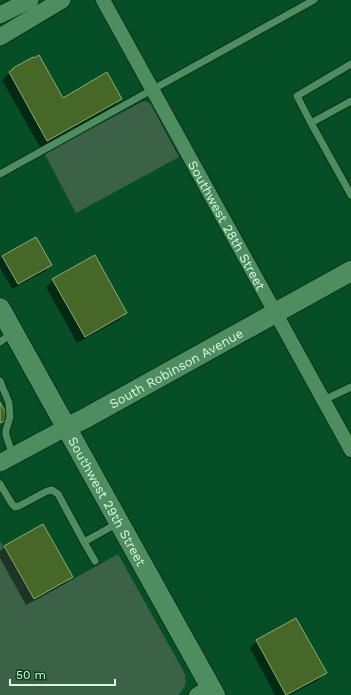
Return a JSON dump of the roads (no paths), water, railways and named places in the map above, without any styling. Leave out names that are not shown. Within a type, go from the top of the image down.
[{"type":"main road","name":"South Robinson Avenue","points":[[67,427],[351,271]]},
{"type":"main road","name":"Southwest 29th Street","points":[[0,308],[7,337],[67,427],[120,522],[207,692]]},
{"type":"street","points":[[0,15],[30,0]]},
{"type":"street","points":[[0,36],[62,0]]},
{"type":"street","name":"Southwest 28th Street","points":[[103,0],[351,450]]},
{"type":"street","name":"South Robinson Avenue","points":[[6,460],[67,427]]},
{"type":"lane","points":[[0,174],[314,0]]},
{"type":"lane","points":[[351,64],[297,96],[351,194]]},
{"type":"lane","points":[[311,123],[351,101]]},
{"type":"lane","points":[[0,381],[9,403],[10,417],[6,430],[3,434],[6,460]]},
{"type":"lane","points":[[324,400],[351,387]]},
{"type":"lane","points":[[0,484],[15,507],[47,491],[52,490],[58,494],[95,561]]},
{"type":"lane","points":[[84,542],[120,522]]}]
